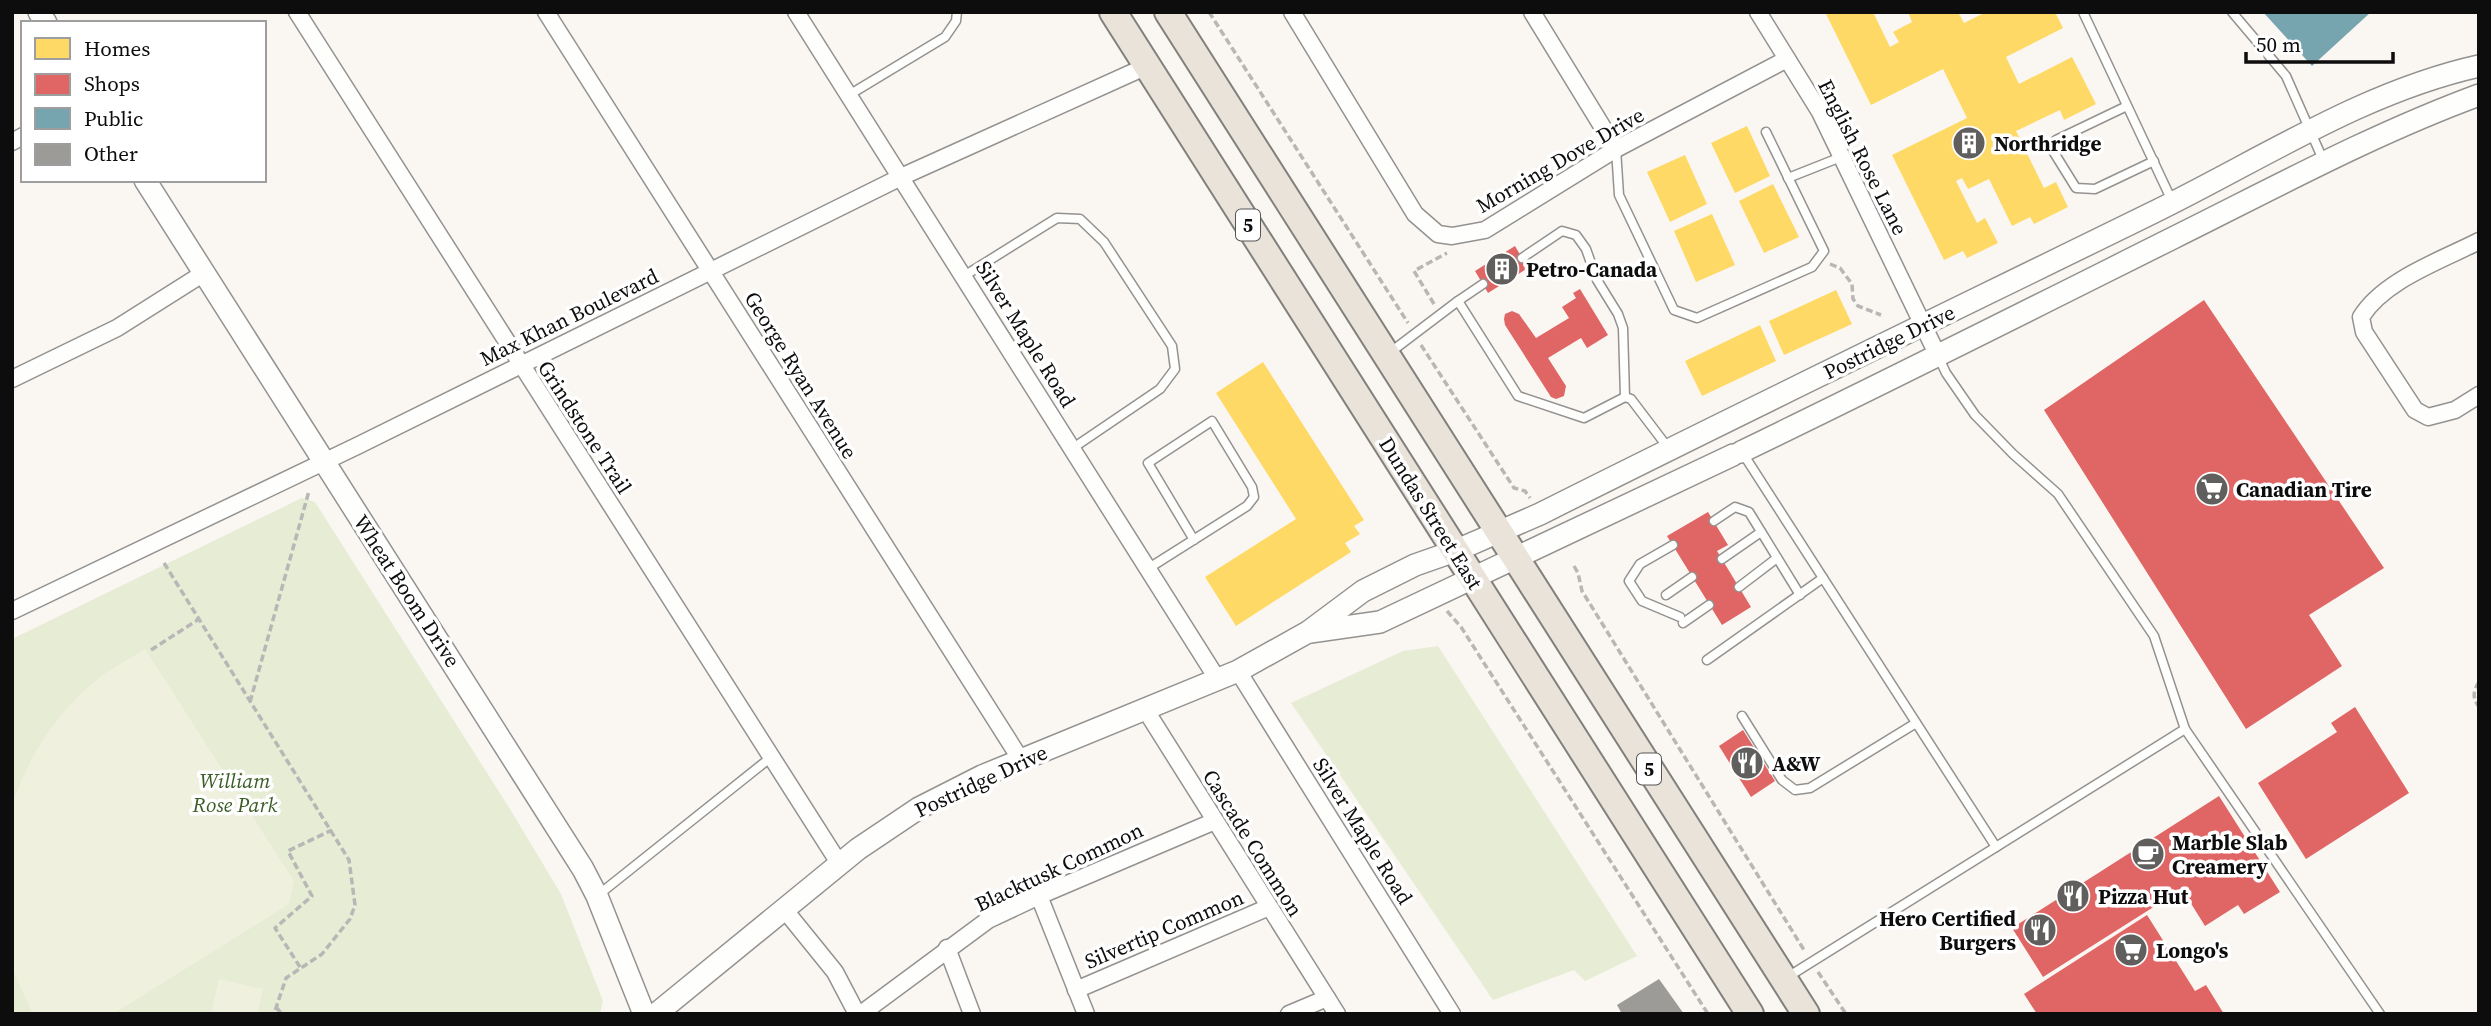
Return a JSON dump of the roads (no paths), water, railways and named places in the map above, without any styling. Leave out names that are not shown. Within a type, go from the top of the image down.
[{"type":"main road","name":"Dundas Street East","points":[[1113,12],[1750,1014]]},
{"type":"main road","name":"5","points":[[1168,12],[1806,1014]]},
{"type":"street","name":"Grindstone Trail","points":[[297,12],[839,863]]},
{"type":"street","name":"George Ryan Avenue","points":[[546,12],[1021,760]]},
{"type":"street","name":"Silver Maple Road","points":[[796,12],[1149,568],[1217,680]]},
{"type":"street","name":"Morning Dove Drive","points":[[1292,12],[1415,214],[1438,234],[1452,236],[1485,230],[1616,149],[1787,59]]},
{"type":"street","points":[[1532,12],[1616,149]]},
{"type":"street","name":"English Rose Lane","points":[[1758,12],[1820,112],[1938,356]]},
{"type":"street","name":"Postridge Drive","points":[[656,1014],[839,863],[919,808],[982,776],[1238,671],[1308,632],[1363,591],[1415,565],[1455,551],[1540,514],[2173,203],[2347,113],[2413,85],[2479,65]]},
{"type":"street","name":"Max Khan Boulevard","points":[[12,611],[901,177],[1147,66]]},
{"type":"street","name":"Postridge Drive","points":[[1308,632],[1380,622],[1737,454],[2324,162],[2423,116],[2479,95]]},
{"type":"street","name":"Wheat Boom Drive","points":[[146,182],[524,774],[597,896],[643,1014]]},
{"type":"street","points":[[2479,241],[2387,288],[2370,302],[2361,317],[2364,332],[2415,410],[2428,417],[2455,410],[2479,396]]},
{"type":"street","points":[[12,379],[117,328],[204,273]]},
{"type":"street","name":"Silver Maple Road","points":[[1238,671],[1452,1014]]},
{"type":"street","name":"Cascade Common","points":[[1145,709],[1337,1014]]},
{"type":"street","name":"Blacktusk Common","points":[[859,1014],[988,920],[1215,821]]},
{"type":"street","points":[[1039,896],[1086,1014]]},
{"type":"street","name":"Silvertip Common","points":[[1076,990],[1269,907]]},
{"type":"street","points":[[784,909],[835,972],[859,1014]]},
{"type":"street","points":[[947,948],[972,1014]]},
{"type":"street","points":[[1289,1014],[1327,998]]},
{"type":"lane","points":[[849,95],[946,37],[956,21],[957,12]]},
{"type":"lane","points":[[2083,12],[2173,203]]},
{"type":"lane","points":[[2232,12],[2286,76],[2324,162]]},
{"type":"lane","points":[[2127,106],[2056,140],[2053,151],[2076,188],[2095,189],[2154,161]]},
{"type":"lane","points":[[1616,149],[1619,195],[1674,310],[1697,318],[1812,267],[1824,251],[1766,132]]},
{"type":"lane","points":[[1788,178],[1842,157]]},
{"type":"lane","points":[[964,276],[1057,218],[1080,219],[1104,242],[1172,345],[1175,369],[1160,389],[1073,448]]},
{"type":"lane","points":[[1522,258],[1562,231],[1576,234],[1586,249],[1597,279],[1618,313],[1623,328],[1625,397]]},
{"type":"lane","points":[[1386,355],[1483,284]]},
{"type":"lane","points":[[1458,300],[1518,396],[1584,418],[1625,397],[1631,399],[1669,449]]},
{"type":"lane","points":[[1938,356],[1946,373],[1975,415],[2057,494],[2154,636],[2185,729],[2379,1014]]},
{"type":"lane","points":[[1149,568],[1194,540],[1247,506],[1254,497],[1252,487],[1212,421],[1148,463],[1194,540]]},
{"type":"lane","points":[[1737,454],[1823,578],[1996,847]]},
{"type":"lane","points":[[1714,521],[1735,507],[1749,512],[1800,594]]},
{"type":"lane","points":[[1722,559],[1761,532]]},
{"type":"lane","points":[[1673,545],[1640,564],[1629,581],[1642,601],[1682,620],[1709,605]]},
{"type":"lane","points":[[1739,587],[1777,558]]},
{"type":"lane","points":[[1666,594],[1692,577]]},
{"type":"lane","points":[[1707,660],[1823,578]]},
{"type":"lane","points":[[1742,716],[1782,780],[1796,790],[1810,788],[1916,723]]},
{"type":"lane","points":[[1783,979],[2185,729]]},
{"type":"lane","points":[[597,896],[770,758]]},
{"type":"place","name":"Northridge","points":[[1969,143]]},
{"type":"place","name":"Petro-Canada","points":[[1502,269]]},
{"type":"place","name":"Canadian Tire","points":[[2212,489]]},
{"type":"place","name":"A&W","points":[[1747,763]]},
{"type":"place","name":"Marble Slab Creamery","points":[[2148,854]]},
{"type":"place","name":"Pizza Hut","points":[[2073,896]]},
{"type":"place","name":"Hero Certified Burgers","points":[[2040,930]]},
{"type":"place","name":"Longo's","points":[[2131,950]]},
{"type":"park label","name":"William Rose Park","points":[[235,792]]}]
